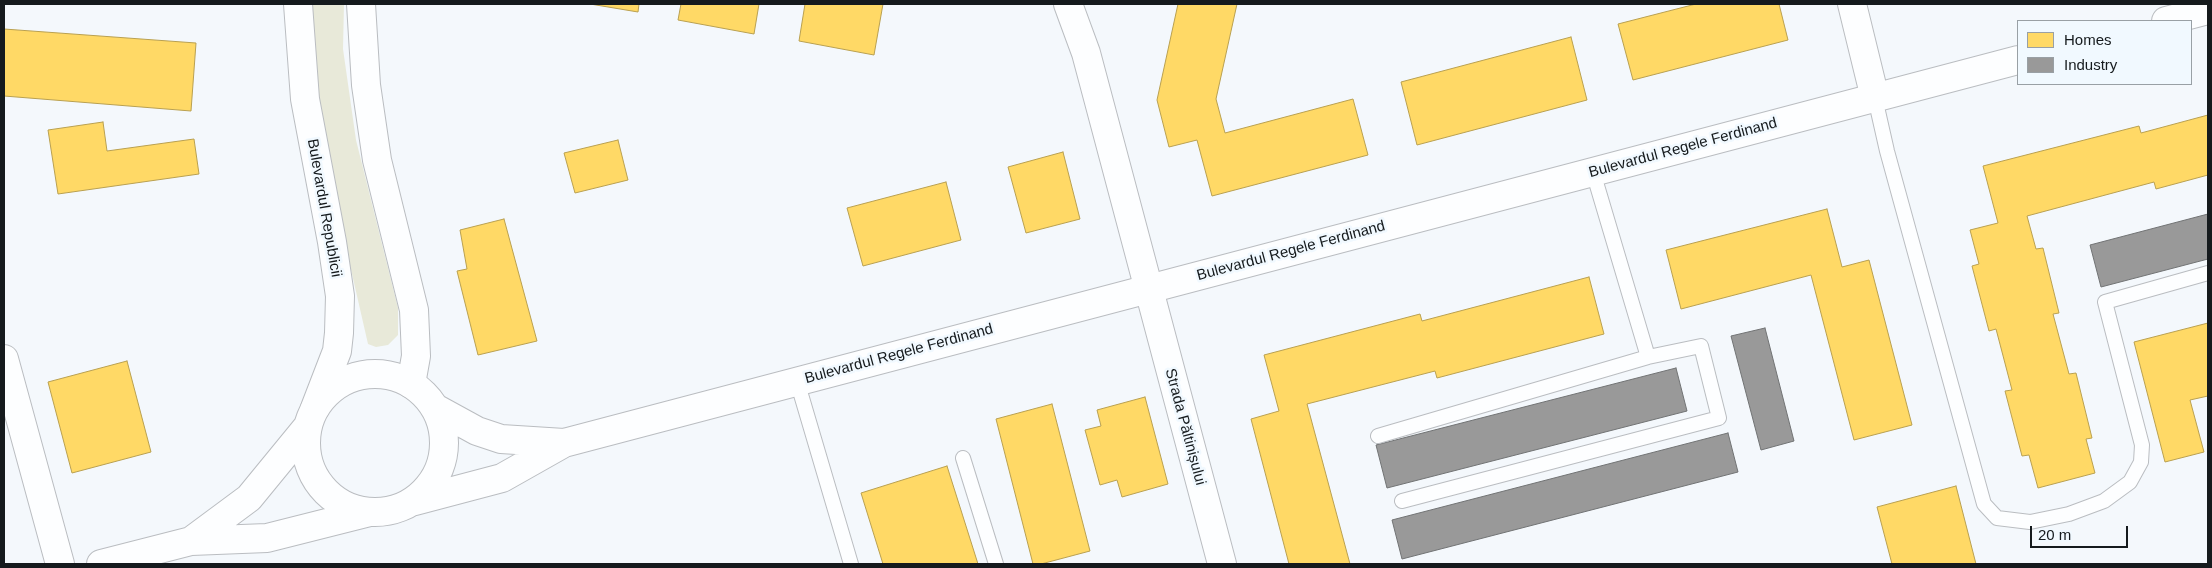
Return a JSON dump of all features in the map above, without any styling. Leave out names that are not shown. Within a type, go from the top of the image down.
[{"type":"main road","name":"Bulevardul Republicii","points":[[298,4],[305,99],[332,242],[340,296],[340,333],[337,351],[312,417]]},
{"type":"main road","points":[[361,4],[366,85],[377,160],[414,310],[416,356],[410,384]]},
{"type":"main road","name":"Strada Păltinișului","points":[[1068,4],[1086,53],[1222,564]]},
{"type":"main road","points":[[1852,4],[1875,98]]},
{"type":"main road","points":[[2170,20],[2208,10]]},
{"type":"main road","name":"Bulevardul Regele Ferdinand","points":[[414,501],[502,478],[564,443],[2017,60]]},
{"type":"main road","points":[[4,359],[60,564]]},
{"type":"main road","points":[[101,564],[191,541],[267,538],[370,512],[389,511],[414,501],[430,486],[440,468],[443,454],[443,427],[435,408],[424,394],[394,376],[376,374],[357,376],[341,383],[326,394],[312,417],[249,498],[191,541]]},
{"type":"main road","name":"Bulevardul Regele Ferdinand","points":[[435,408],[477,431],[501,439],[564,443]]},
{"type":"main road","points":[[312,417],[306,446],[310,466],[319,484],[333,498],[350,508],[370,512]]},
{"type":"lane","points":[[1875,98],[1887,151],[1984,504],[1997,518],[2030,522],[2069,514],[2104,501],[2130,482],[2141,462],[2142,445],[2105,302],[2208,273]]},
{"type":"lane","points":[[1593,172],[1648,357]]},
{"type":"lane","points":[[1378,436],[1648,357],[1701,346],[1719,418],[1402,501]]},
{"type":"lane","points":[[797,381],[851,564]]},
{"type":"lane","points":[[963,458],[996,564]]},
{"type":"green space","points":[[308,4],[344,4],[343,49],[356,140],[398,308],[398,335],[388,345],[376,347],[368,344],[323,147]]},
{"type":"building: Homes","points":[[590,4],[639,4],[638,12]]},
{"type":"building: Homes","points":[[681,4],[759,4],[754,34],[678,20]]},
{"type":"building: Homes","points":[[805,4],[883,4],[874,55],[799,41]]},
{"type":"building: Homes","points":[[1178,4],[1237,4],[1216,99],[1225,133],[1353,99],[1368,155],[1212,196],[1197,140],[1169,147],[1157,100]]},
{"type":"building: Homes","points":[[1696,4],[1779,4],[1788,40],[1633,80],[1618,24]]},
{"type":"building: Homes","points":[[4,29],[196,43],[191,111],[4,96]]},
{"type":"building: Homes","points":[[1571,37],[1587,100],[1417,145],[1401,82]]},
{"type":"building: Homes","points":[[2208,115],[2208,175],[2156,189],[2154,182],[2027,216],[2036,249],[2043,248],[2059,313],[2053,314],[2069,374],[2076,373],[2092,438],[2086,439],[2095,473],[2038,488],[2029,455],[2022,456],[2005,391],[2012,390],[1996,329],[1989,331],[1972,266],[1979,264],[1970,230],[1998,223],[1983,166],[2139,126],[2141,133]]},
{"type":"building: Homes","points":[[103,122],[107,151],[194,139],[199,174],[58,194],[48,130]]},
{"type":"building: Homes","points":[[618,140],[628,180],[575,193],[564,153]]},
{"type":"building: Homes","points":[[1063,152],[1080,219],[1026,233],[1008,167]]},
{"type":"building: Homes","points":[[946,182],[961,240],[863,266],[847,208]]},
{"type":"building: Homes","points":[[1827,209],[1842,267],[1869,260],[1912,425],[1854,440],[1811,275],[1681,309],[1666,250]]},
{"type":"building: Homes","points":[[504,219],[537,341],[478,355],[457,271],[467,269],[460,230]]},
{"type":"building: Homes","points":[[1589,277],[1604,334],[1437,378],[1435,371],[1307,404],[1350,564],[1289,564],[1251,419],[1279,411],[1264,355],[1420,314],[1422,321]]},
{"type":"building: Homes","points":[[2208,323],[2208,396],[2190,400],[2204,452],[2165,462],[2134,342]]},
{"type":"building: Homes","points":[[127,361],[151,452],[72,473],[48,382]]},
{"type":"building: Homes","points":[[1145,397],[1168,484],[1122,497],[1117,480],[1100,485],[1085,430],[1101,426],[1097,410]]},
{"type":"building: Homes","points":[[1052,404],[1090,551],[1041,564],[1033,564],[996,419]]},
{"type":"building: Homes","points":[[947,466],[978,564],[883,564],[861,493]]},
{"type":"building: Homes","points":[[1956,486],[1976,564],[1892,564],[1877,507]]},
{"type":"building: Industry","points":[[2208,214],[2208,259],[2101,287],[2090,245]]},
{"type":"building: Industry","points":[[1765,328],[1794,441],[1761,450],[1731,336]]},
{"type":"building: Industry","points":[[1676,368],[1687,411],[1387,488],[1376,445]]},
{"type":"building: Industry","points":[[1728,433],[1738,472],[1402,559],[1392,520]]}]
